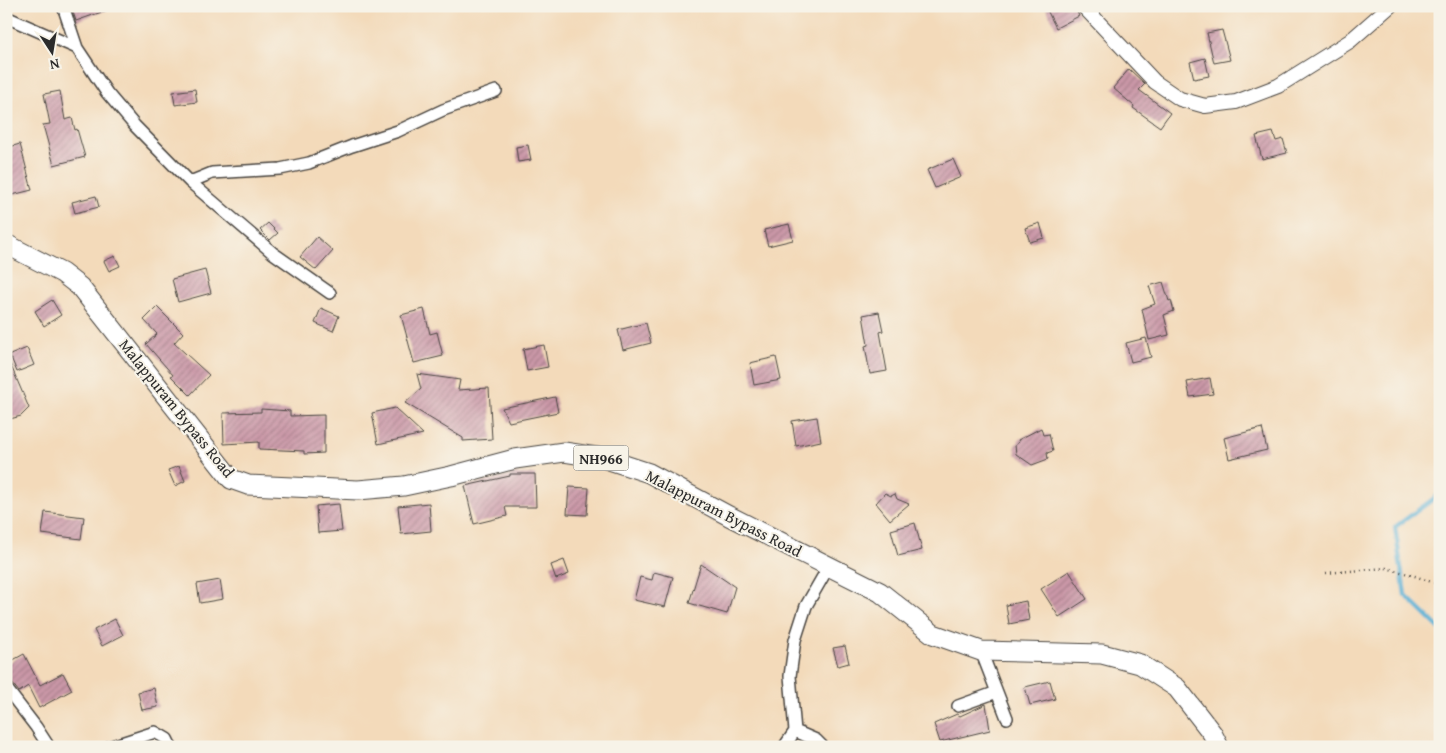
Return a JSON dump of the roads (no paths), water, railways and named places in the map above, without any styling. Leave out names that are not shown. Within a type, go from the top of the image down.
[{"type":"highway","name":"Malappuram Bypass Road","points":[[6,244],[62,273],[80,287],[231,479],[248,486],[358,490],[404,486],[515,459],[564,452],[603,458],[649,473],[729,516],[880,592],[934,634],[981,651],[1102,654],[1140,664],[1177,688],[1212,733],[1219,747]]},
{"type":"street","points":[[63,6],[77,48],[107,93],[134,126],[190,182],[273,253],[330,293]]},
{"type":"street","points":[[1084,6],[1154,82],[1180,99],[1205,106],[1236,102],[1278,86],[1350,41],[1390,6]]},
{"type":"street","points":[[6,17],[77,48]]},
{"type":"street","points":[[190,182],[212,173],[280,169],[309,163],[398,131],[443,110],[496,91]]},
{"type":"street","points":[[784,747],[795,731],[790,676],[795,640],[806,606],[829,566]]},
{"type":"street","points":[[981,651],[1007,718]]},
{"type":"street","points":[[6,688],[49,747]]},
{"type":"street","points":[[958,706],[997,692]]},
{"type":"street","points":[[795,731],[816,740],[823,747]]},
{"type":"street","points":[[109,747],[155,732],[167,738],[171,747]]},
{"type":"waterway","points":[[1440,494],[1395,527],[1405,595],[1440,629]]}]
